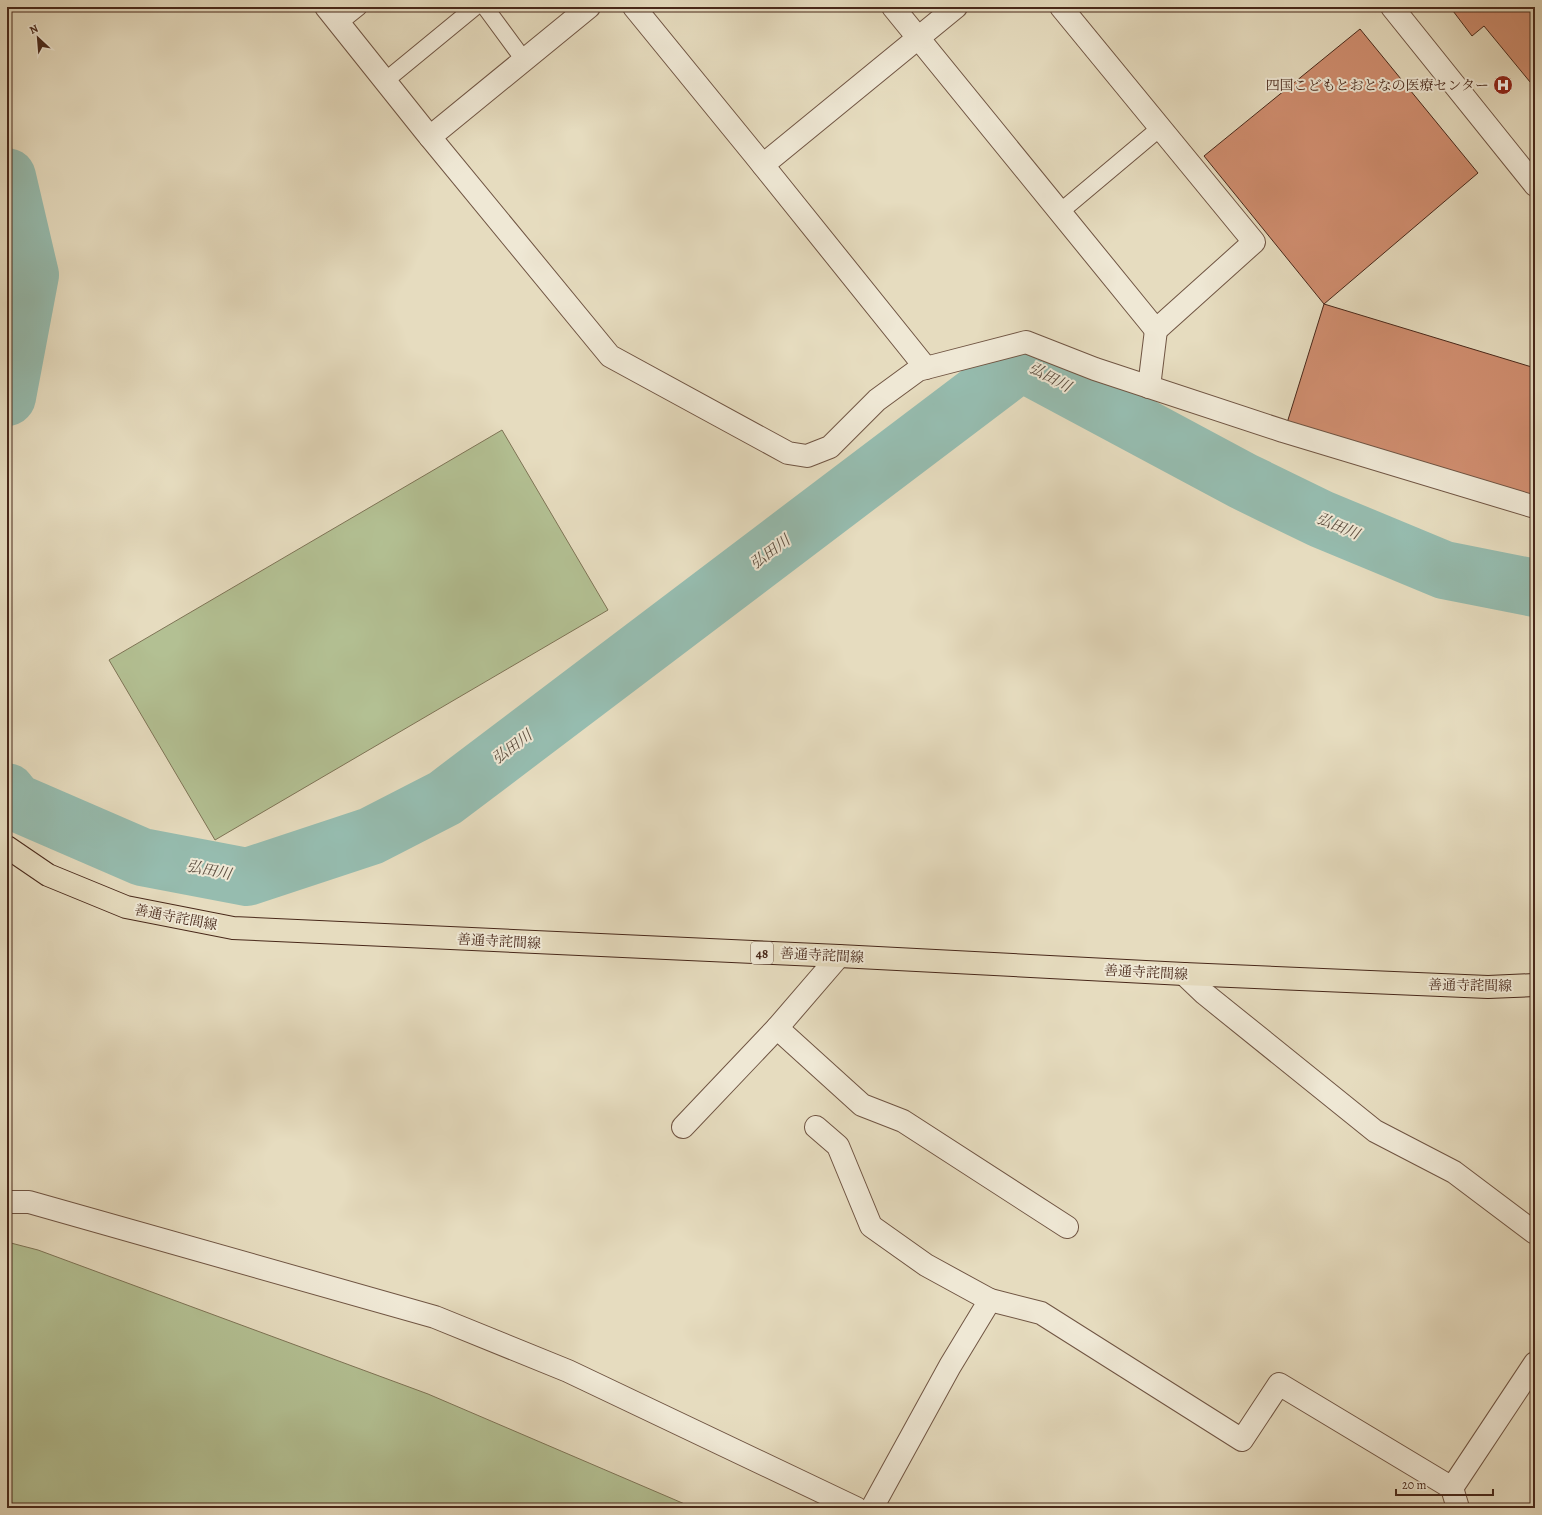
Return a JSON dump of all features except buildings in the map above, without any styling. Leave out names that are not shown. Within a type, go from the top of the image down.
[{"type":"main road","name":"善通寺詫間線","points":[[7,846],[48,875],[126,907],[233,928],[839,956],[1184,974],[1488,987],[1535,985]]},
{"type":"street","points":[[430,137],[589,7]]},
{"type":"street","points":[[634,7],[926,368]]},
{"type":"street","points":[[893,7],[1156,330]]},
{"type":"street","points":[[763,165],[956,7]]},
{"type":"street","points":[[1061,7],[1254,242],[1156,330],[1149,387]]},
{"type":"street","points":[[1392,7],[1535,185]]},
{"type":"street","points":[[332,15],[610,356],[788,453],[807,456],[830,447],[877,400],[918,370],[1026,342],[1095,369],[1283,432],[1535,507]]},
{"type":"street","points":[[683,1127],[777,1028],[839,956]]},
{"type":"street","points":[[1184,974],[1205,994],[1375,1131],[1454,1172],[1535,1233]]},
{"type":"street","points":[[777,1028],[862,1105],[903,1121],[1067,1227]]},
{"type":"street","points":[[816,1127],[838,1146],[871,1226],[926,1265],[990,1300],[1041,1312],[1242,1440],[1279,1384],[1455,1498],[1535,1362]]},
{"type":"street","points":[[7,1202],[29,1202],[435,1317],[568,1371],[856,1508]]},
{"type":"street","points":[[872,1508],[950,1366],[990,1300]]},
{"type":"lane","points":[[332,15],[359,7]]},
{"type":"lane","points":[[385,81],[474,7]]},
{"type":"lane","points":[[485,7],[524,60]]},
{"type":"lane","points":[[1060,212],[1160,128]]},
{"type":"green space","points":[[502,430],[608,610],[215,840],[109,660]]},
{"type":"green space","points":[[7,1242],[38,1250],[428,1394],[694,1508],[7,1508]]},
{"type":"waterway","name":"弘田川","points":[[7,177],[30,275],[7,397]]},
{"type":"waterway","name":"弘田川","points":[[7,792],[15,802],[142,857],[247,877],[371,836],[445,798],[1021,362],[1243,481],[1321,519],[1444,570],[1535,588]]},
{"type":"place","name":"四国こどもとおとなの医療センター","points":[[1503,85]]}]
